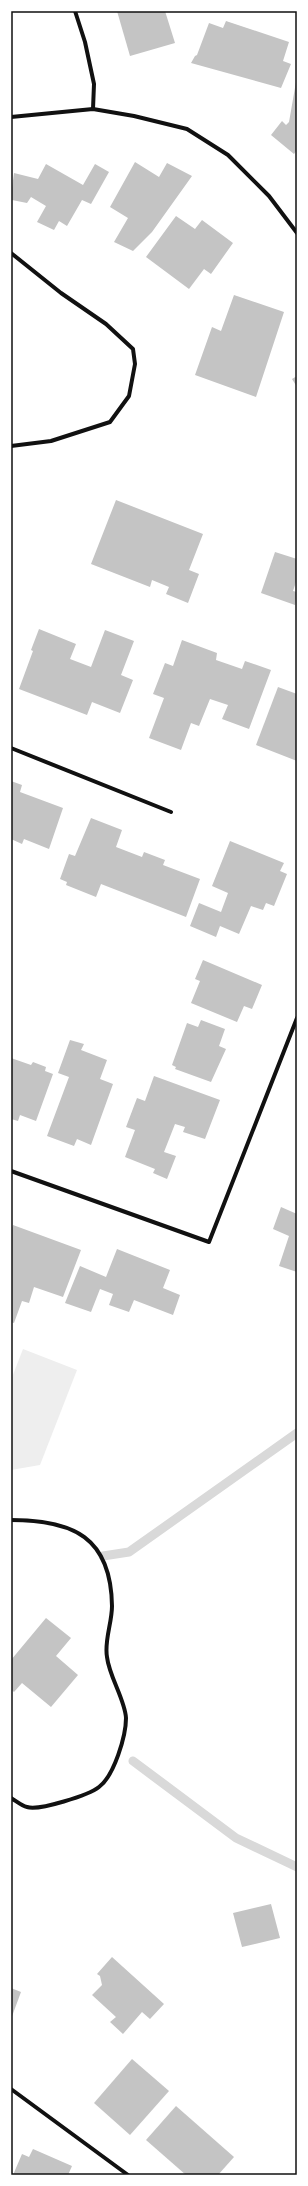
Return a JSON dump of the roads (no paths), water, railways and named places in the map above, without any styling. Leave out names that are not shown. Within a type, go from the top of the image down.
[{"type":"street","points":[[75,11],[85,42],[94,84],[93,110]]},
{"type":"street","points":[[11,117],[93,110],[187,129],[228,155],[269,196],[297,233]]},
{"type":"street","points":[[11,253],[61,293],[106,324],[133,349],[136,364],[129,396],[110,422],[51,441],[11,446]]},
{"type":"street","points":[[11,748],[171,812]]},
{"type":"street","points":[[11,1172],[209,1242],[297,1018]]},
{"type":"street","points":[[11,1520],[39,1520],[67,1526],[90,1540],[103,1562],[110,1582],[112,1608],[107,1657],[126,1717],[121,1751],[100,1787],[51,1805],[28,1808],[11,1798]]},
{"type":"street","points":[[11,2089],[128,2175]]},
{"type":"waterway","points":[[103,1556],[129,1552],[297,1433]]},
{"type":"waterway","points":[[133,1761],[236,1838],[297,1867]]}]
